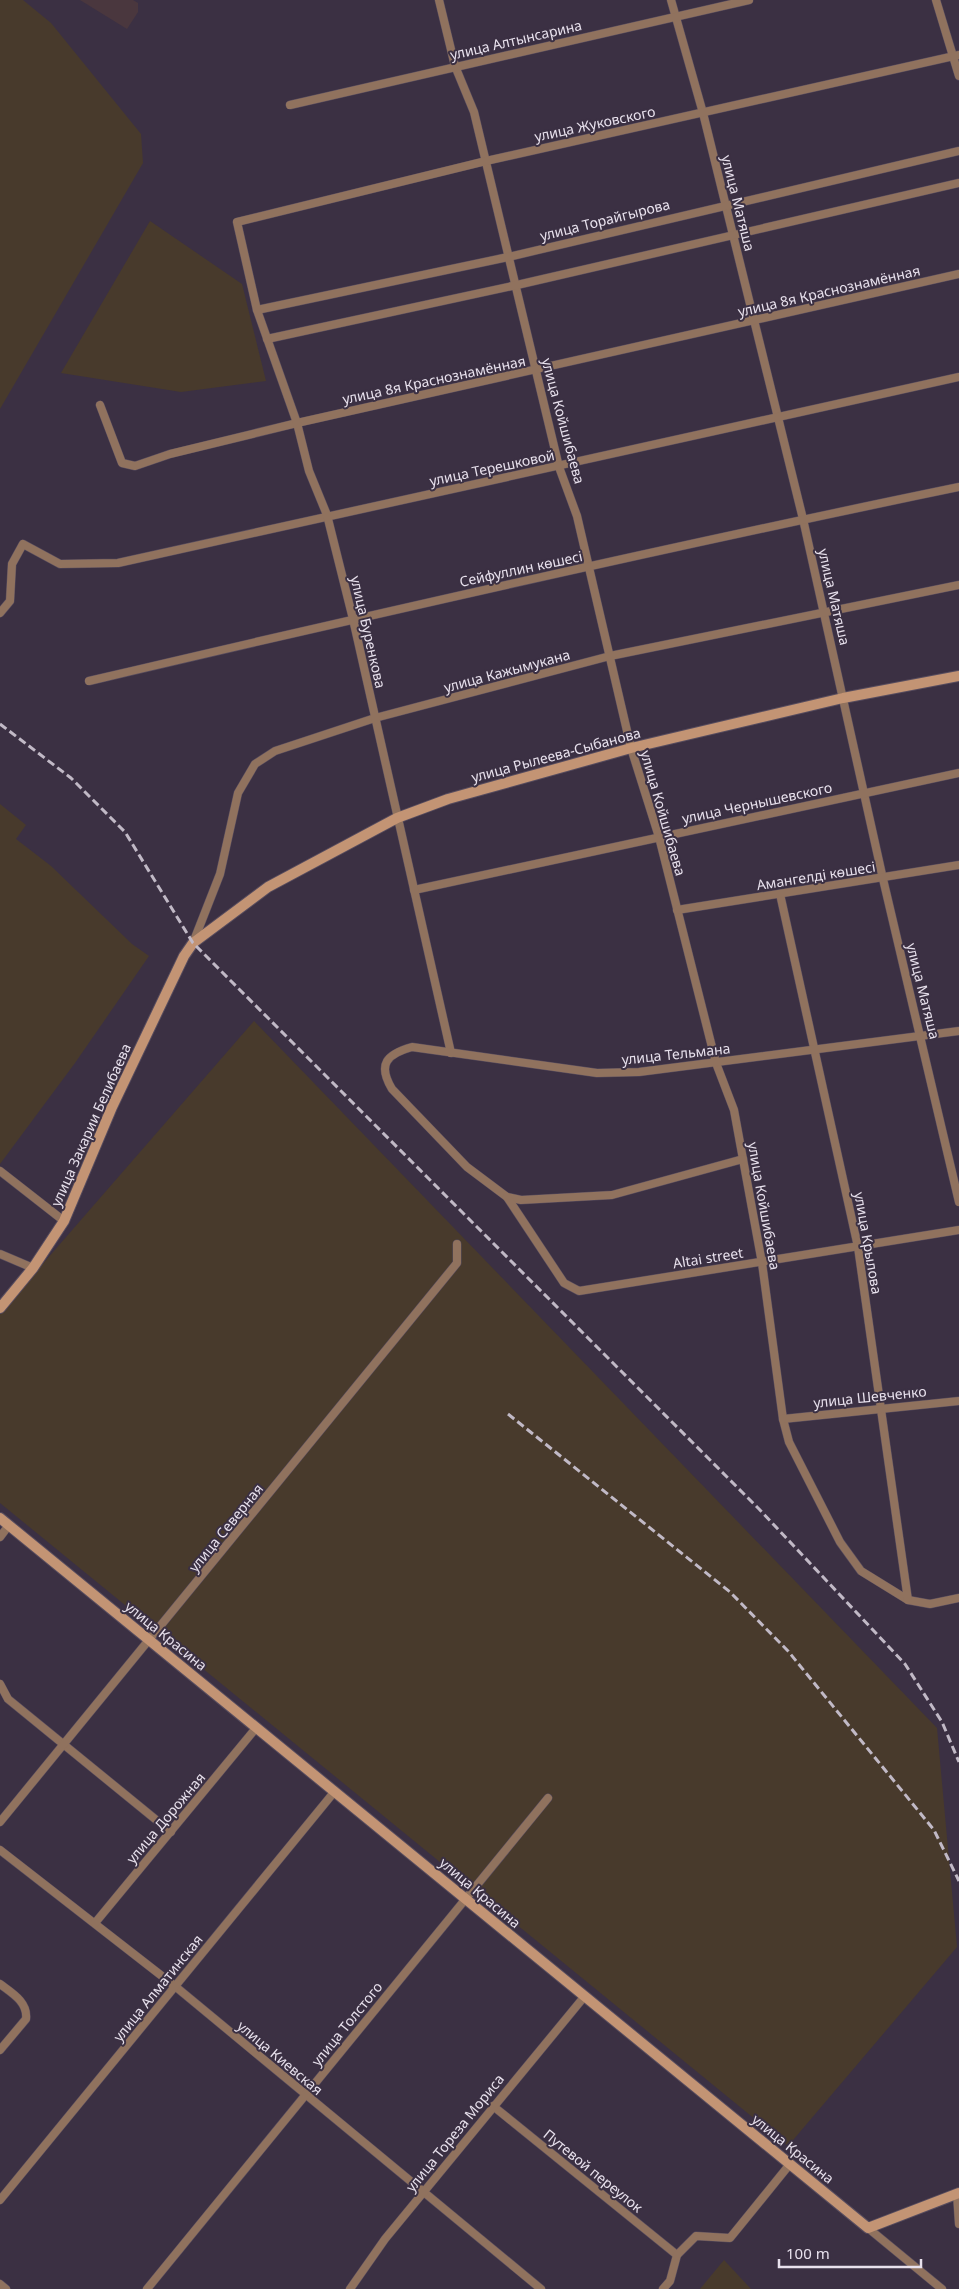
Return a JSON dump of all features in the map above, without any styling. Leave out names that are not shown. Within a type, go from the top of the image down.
[{"type":"street","name":"улица Койшибаева","points":[[439,0],[455,66],[474,112],[508,257],[517,284],[535,371],[559,466],[577,516],[631,748],[659,837],[716,1063],[734,1110],[762,1263],[783,1419],[789,1442],[840,1542],[861,1571],[908,1600]]},
{"type":"street","name":"улица Матяша","points":[[671,0],[703,113],[826,613],[883,879],[959,1202]]},
{"type":"street","name":"улица Алтынсарина","points":[[290,105],[749,0]]},
{"type":"street","points":[[936,0],[957,56],[959,76]]},
{"type":"street","name":"улица Жуковского","points":[[237,222],[486,160],[957,56]]},
{"type":"street","name":"улица Торайгырова","points":[[257,310],[508,257],[725,204],[959,151]]},
{"type":"street","points":[[267,339],[959,183]]},
{"type":"street","name":"улица Буренкова","points":[[237,222],[257,310],[297,424],[309,471],[327,515],[353,619],[451,1053]]},
{"type":"street","name":"улица 8я Краснознамённая","points":[[100,406],[122,463],[135,466],[170,454],[297,424],[959,274]]},
{"type":"street","name":"улица Терешковой","points":[[0,613],[10,601],[12,564],[23,544],[60,564],[118,563],[327,515],[559,466],[959,377]]},
{"type":"street","name":"Сейфуллин көшесі","points":[[89,681],[353,619],[803,519],[959,487]]},
{"type":"street","name":"улица Кажымукана","points":[[193,943],[220,874],[238,793],[254,764],[275,751],[375,718],[610,656],[959,585]]},
{"type":"street","name":"улица Рылеева-Сыбанова","points":[[193,943],[268,886],[397,818],[457,797],[631,748],[843,698],[959,676]]},
{"type":"street","name":"улица Чернышевского","points":[[414,890],[959,774]]},
{"type":"street","name":"Амангелді көшесі","points":[[677,910],[883,879],[959,865]]},
{"type":"street","name":"улица Крылова","points":[[780,894],[858,1246],[908,1600]]},
{"type":"street","name":"улица Закарии Белибаева","points":[[0,1308],[33,1268],[64,1220],[112,1107],[179,966],[193,943]]},
{"type":"street","name":"улица Тельмана","points":[[507,1197],[467,1167],[392,1089],[385,1078],[386,1063],[395,1052],[412,1047],[597,1073],[639,1072],[959,1031]]},
{"type":"street","points":[[507,1197],[522,1200],[612,1195],[743,1159]]},
{"type":"street","points":[[0,1171],[64,1220]]},
{"type":"street","name":"Altai street","points":[[507,1197],[564,1283],[579,1291],[959,1230]]},
{"type":"street","name":"улица Северная","points":[[0,1822],[458,1263],[457,1244]]},
{"type":"street","points":[[0,1254],[33,1268]]},
{"type":"street","name":"улица Шевченко","points":[[783,1419],[959,1401]]},
{"type":"street","name":"улица Красина","points":[[0,1518],[942,2289]]},
{"type":"street","points":[[0,1537],[9,1526]]},
{"type":"street","points":[[908,1600],[930,1604],[959,1598]]},
{"type":"street","points":[[0,1684],[8,1699],[171,1832]]},
{"type":"street","name":"улица Дорожная","points":[[95,1923],[256,1728]]},
{"type":"street","name":"улица Алматинская","points":[[0,2200],[176,1988],[335,1791]]},
{"type":"street","name":"улица Толстого","points":[[147,2289],[548,1798]]},
{"type":"street","name":"улица Киевская","points":[[0,1850],[176,1988],[541,2289]]},
{"type":"street","points":[[0,1984],[22,2002],[26,2013],[26,2019],[0,2050]]},
{"type":"street","name":"улица Тореза Мориса","points":[[350,2289],[385,2239],[584,1997]]},
{"type":"street","name":"Путевой переулок","points":[[493,2106],[677,2255]]},
{"type":"street","points":[[663,2289],[670,2281],[677,2255],[696,2236],[730,2238],[790,2164]]},
{"type":"street","points":[[868,2228],[958,2194],[959,2224]]},
{"type":"street","points":[[0,2284],[6,2289]]},
{"type":"shaded area","points":[[0,0],[23,0],[51,23],[141,134],[143,163],[0,409]]},
{"type":"shaded area","points":[[80,0],[133,0],[138,3],[138,12],[127,29]]},
{"type":"shaded area","points":[[150,221],[242,284],[266,381],[181,392],[61,373]]},
{"type":"shaded area","points":[[0,804],[26,825],[16,839],[51,866],[132,944],[149,956],[75,1063],[0,1164]]},
{"type":"shaded area","points":[[254,1021],[937,1728],[957,1947],[788,2146],[0,1503],[0,1313]]},
{"type":"shaded area","points":[[724,2260],[751,2289],[700,2289]]},
{"type":"railway","points":[[0,724],[71,778],[125,832],[193,943],[759,1509],[905,1664],[942,1722],[959,1762]]},
{"type":"railway","points":[[508,1414],[730,1592],[788,1651],[934,1830],[959,1881]]}]
